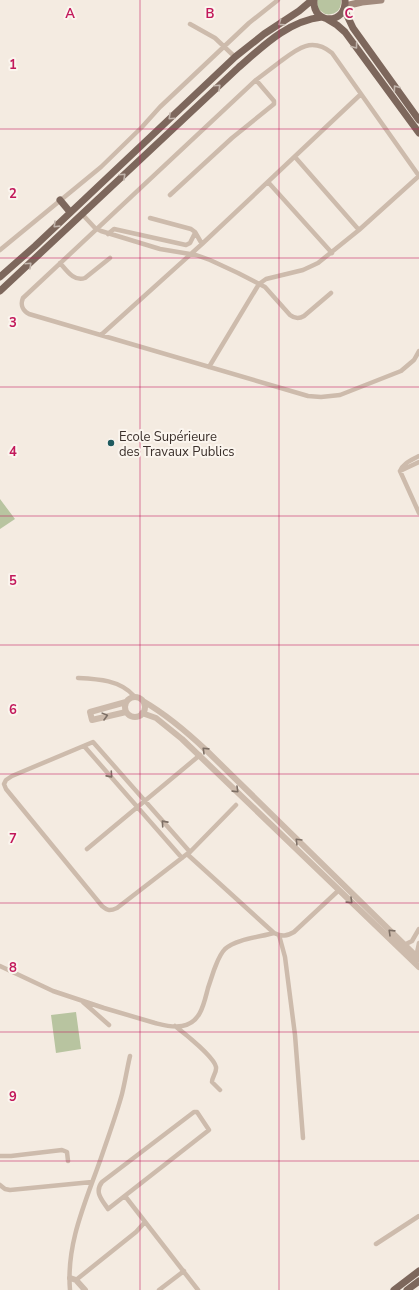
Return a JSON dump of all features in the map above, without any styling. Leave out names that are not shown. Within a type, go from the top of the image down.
[{"type":"main road","points":[[0,277],[235,57],[264,34],[313,0],[314,8],[345,32],[419,133]]},
{"type":"main road","points":[[345,5],[381,0]]},
{"type":"main road","points":[[0,292],[238,67],[279,34],[298,23],[309,19],[336,17],[341,14],[345,5]]},
{"type":"main road","points":[[345,5],[353,28],[419,120]]},
{"type":"main road","points":[[294,14],[298,23]]},
{"type":"main road","points":[[60,200],[70,212]]},
{"type":"main road","points":[[394,1290],[419,1272]]},
{"type":"main road","points":[[407,1290],[419,1281]]},
{"type":"street","points":[[0,250],[101,167],[127,142],[160,106],[224,46],[278,0]]},
{"type":"street","points":[[190,24],[211,36],[235,57]]},
{"type":"street","points":[[209,366],[259,284],[266,279],[309,268],[332,253],[419,176],[332,53],[327,49],[315,45],[303,46],[256,80],[23,298],[22,304],[24,310],[29,314],[308,396],[327,397],[340,395],[401,371],[414,360],[419,351]]},
{"type":"street","points":[[170,195],[232,138],[274,104],[274,101],[256,80]]},
{"type":"street","points":[[101,335],[202,244],[362,94]]},
{"type":"street","points":[[295,157],[359,230]]},
{"type":"street","points":[[268,182],[332,253]]},
{"type":"street","points":[[82,214],[97,229],[108,234],[160,249],[191,254],[210,260],[259,284],[268,290],[290,315],[297,318],[304,316],[331,293]]},
{"type":"street","points":[[150,218],[189,228],[195,233],[202,244]]},
{"type":"street","points":[[108,234],[111,230],[116,229],[186,245],[190,243],[195,233]]},
{"type":"street","points":[[60,263],[74,278],[81,280],[86,278],[110,258]]},
{"type":"street","points":[[400,471],[405,464],[419,456]]},
{"type":"street","points":[[400,471],[419,462]]},
{"type":"street","points":[[400,471],[419,513]]},
{"type":"street","points":[[78,678],[112,682],[130,691],[134,696],[141,698],[186,732],[419,958]]},
{"type":"street","points":[[134,696],[126,702],[90,712],[92,720],[126,712],[134,716],[142,713],[156,718],[200,755],[419,967]]},
{"type":"street","points":[[142,713],[145,707],[143,701]]},
{"type":"street","points":[[126,702],[126,712]]},
{"type":"street","points":[[236,805],[188,853],[117,908],[111,911],[106,910],[102,906],[6,789],[4,784],[6,780],[12,776],[93,742],[188,853],[274,933],[279,936],[285,936],[294,932],[338,890]]},
{"type":"street","points":[[84,746],[182,858]]},
{"type":"street","points":[[87,849],[200,755]]},
{"type":"street","points":[[404,945],[412,941],[419,929]]},
{"type":"street","points":[[0,966],[53,991],[82,1001],[155,1023],[183,1026],[200,1014],[219,955],[225,949],[238,942],[274,933]]},
{"type":"street","points":[[279,936],[285,957],[295,1035],[303,1138]]},
{"type":"street","points":[[419,943],[417,953],[419,958]]},
{"type":"street","points":[[82,1001],[109,1025]]},
{"type":"street","points":[[175,1026],[214,1063],[216,1070],[212,1084],[220,1090]]},
{"type":"street","points":[[70,1290],[73,1279],[74,1235],[122,1094],[130,1056]]},
{"type":"street","points":[[197,1112],[209,1130],[125,1196],[108,1210],[99,1196],[98,1188],[102,1182],[122,1166],[192,1113],[197,1112]]},
{"type":"street","points":[[0,1156],[62,1150],[67,1152],[68,1161]]},
{"type":"street","points":[[0,1185],[5,1189],[10,1190],[92,1182]]},
{"type":"street","points":[[125,1196],[198,1290]]},
{"type":"street","points":[[376,1244],[419,1216]]},
{"type":"street","points":[[73,1279],[136,1232],[145,1222]]},
{"type":"street","points":[[160,1290],[184,1271]]},
{"type":"street","points":[[73,1279],[85,1290]]},
{"type":"green space","points":[[317,0],[341,0],[341,4],[337,12],[325,14],[318,9]]},
{"type":"green space","points":[[0,499],[15,519],[0,529]]},
{"type":"green space","points":[[76,1012],[81,1049],[56,1053],[51,1015]]},
{"type":"place","name":"Ecole Supérieure des Travaux Publics","points":[[111,443]]}]
